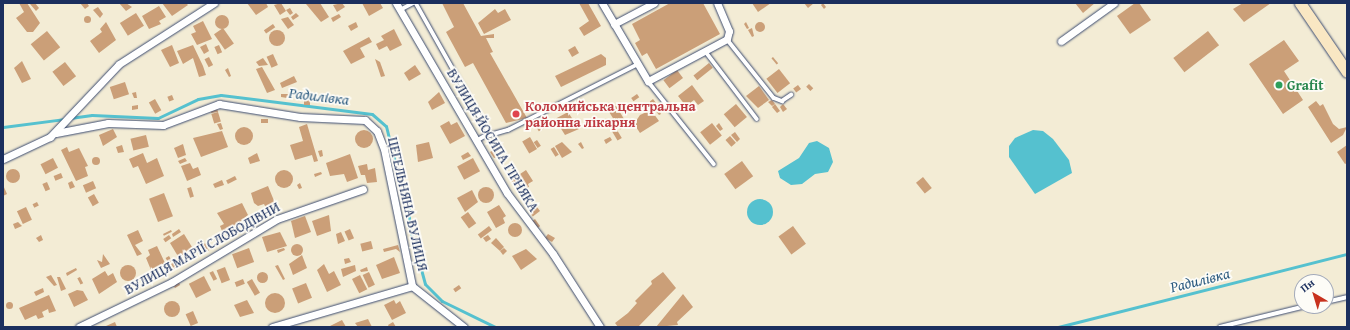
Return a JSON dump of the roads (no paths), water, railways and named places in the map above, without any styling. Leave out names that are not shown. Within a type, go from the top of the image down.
[{"type":"street","points":[[3,159],[56,133],[65,123],[71,112],[119,64],[214,3]]},
{"type":"street","name":"ВУЛИЦЯ ЙОСИПА ГІРНЯКА","points":[[396,3],[511,200],[553,254],[600,327]]},
{"type":"street","points":[[602,3],[648,81],[706,52],[727,39],[729,32],[717,3]]},
{"type":"street","points":[[614,24],[654,3]]},
{"type":"street","points":[[1061,41],[1114,3]]},
{"type":"street","points":[[1300,3],[1347,72]]},
{"type":"street","name":"ЦЕГЕЛЬНЯНА ВУЛИЦЯ","points":[[56,133],[108,123],[163,126],[219,104],[300,117],[365,120],[377,131],[382,143],[412,286],[464,327]]},
{"type":"street","name":"ВУЛИЦЯ МАРІЇ СЛОБОДІВНИ","points":[[79,327],[172,282],[277,219],[363,189]]},
{"type":"street","points":[[272,327],[412,286]]},
{"type":"lane","points":[[400,10],[415,3],[488,134]]},
{"type":"lane","points":[[727,39],[774,98],[782,101],[791,95]]},
{"type":"lane","points":[[706,52],[757,119]]},
{"type":"lane","points":[[476,141],[488,134],[508,130],[638,64]]},
{"type":"lane","points":[[648,81],[714,164]]},
{"type":"lane","points":[[1334,300],[1347,296]]},
{"type":"lane","points":[[1220,327],[1294,309]]},
{"type":"water","points":[[1033,130],[1043,131],[1053,139],[1069,160],[1072,173],[1035,194],[1009,157],[1009,146],[1015,138]]},
{"type":"water","points":[[817,141],[829,148],[833,162],[828,172],[815,174],[802,184],[791,185],[780,178],[778,171],[799,158],[809,143]]},
{"type":"water","points":[[760,199],[769,203],[773,212],[769,221],[760,225],[751,221],[747,212],[751,203]]},
{"type":"waterway","name":"Радилівка","points":[[70,118],[92,115],[158,118],[198,99],[221,95],[372,114],[386,126],[398,175],[409,196],[409,225],[425,284],[442,301],[495,327]]},
{"type":"waterway","name":"Радилівка","points":[[3,127],[65,119]]},
{"type":"waterway","name":"Радилівка","points":[[1058,327],[1347,254]]},
{"type":"place","name":"Grafit","points":[[1279,85]]},
{"type":"place","name":"Коломийська центральна районна лікарня","points":[[516,114]]}]
